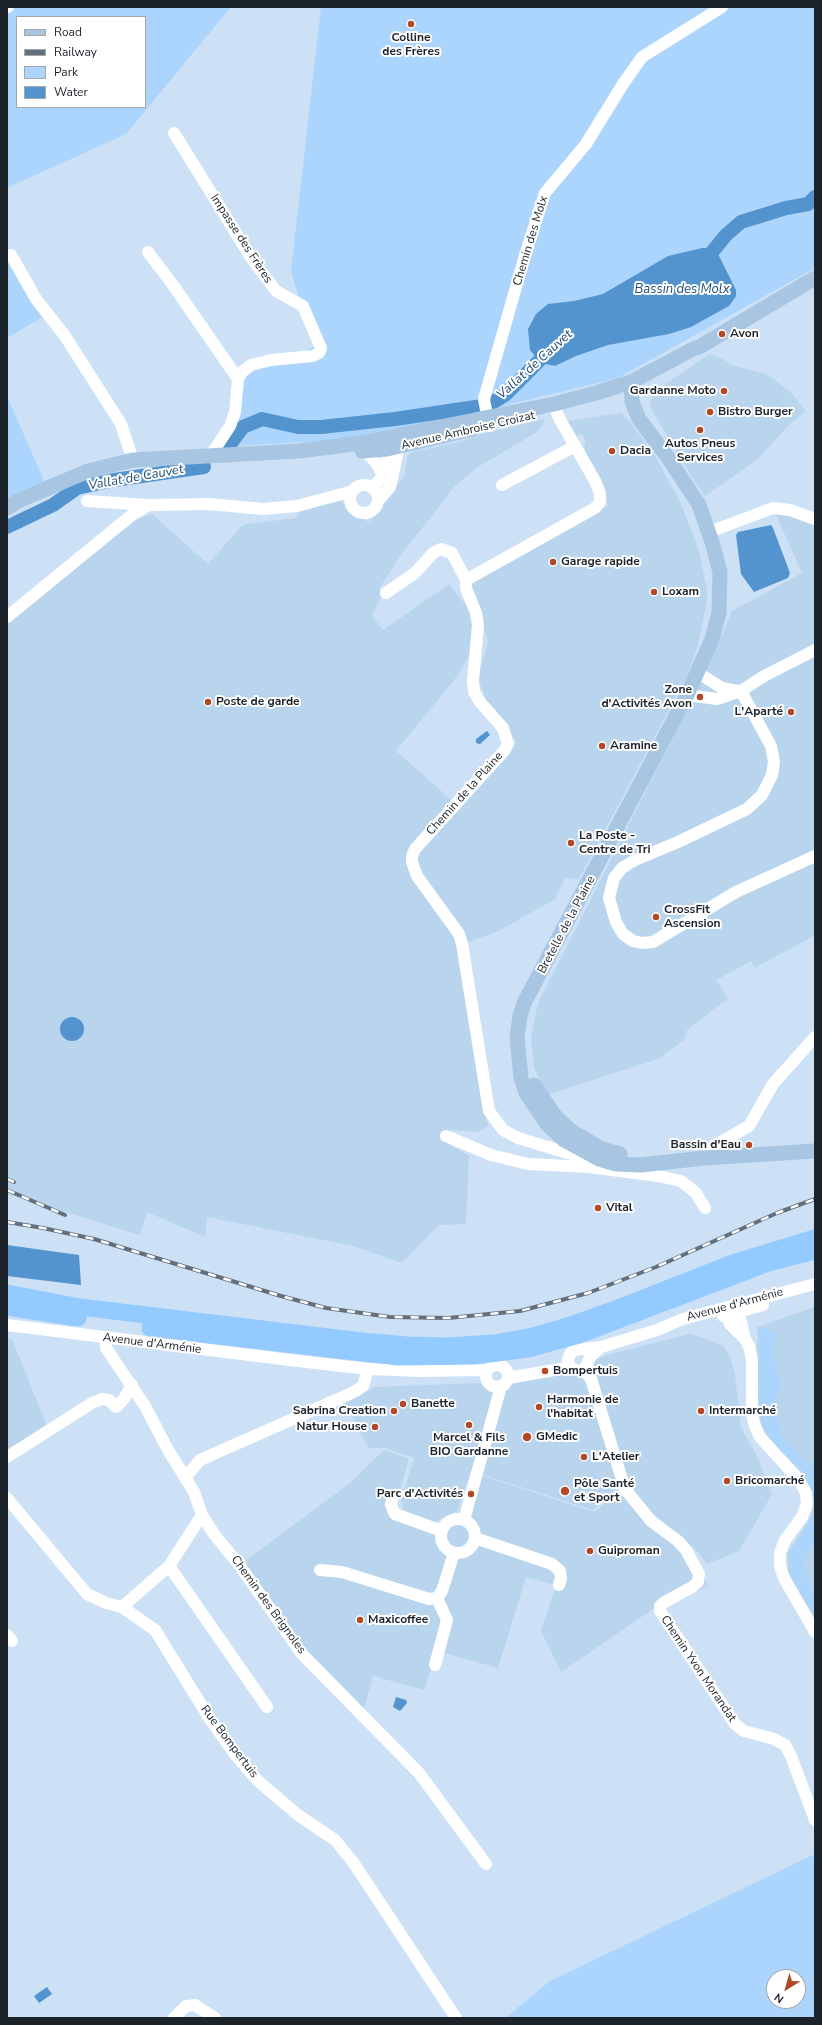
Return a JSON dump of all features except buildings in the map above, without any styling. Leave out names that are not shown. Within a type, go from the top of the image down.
[{"type":"highway","points":[[7,1293],[80,1307],[362,1341],[407,1345],[448,1346],[494,1343],[533,1336],[568,1326],[733,1263],[792,1243],[815,1238]]},
{"type":"highway","points":[[7,1307],[150,1328],[351,1352],[405,1357],[474,1356],[528,1349],[579,1335],[768,1263],[815,1251]]},
{"type":"main road","name":"Avenue Ambroise Croizat","points":[[299,451],[331,453],[365,451],[487,413],[587,404],[664,373],[696,353],[701,346],[815,278]]},
{"type":"main road","name":"Bretelle de la Plaine","points":[[632,385],[632,402],[639,419],[699,505],[720,572],[719,613],[712,639],[686,695],[524,1003],[520,1016],[517,1037],[519,1065],[526,1093],[547,1124],[564,1140],[592,1158],[616,1164],[641,1165],[704,1158],[815,1151]]},
{"type":"main road","name":"Avenue Ambroise Croizat","points":[[7,508],[27,497],[88,471],[133,460],[299,451],[394,442]]},
{"type":"street","name":"Chemin des Molx","points":[[487,413],[526,252],[545,193],[586,144],[622,84],[642,57],[722,7]]},
{"type":"street","name":"Impasse des Frères","points":[[174,133],[252,260],[276,291],[303,306],[312,329],[320,343],[321,348],[318,353],[313,356],[271,360],[251,365],[242,372],[238,379]]},
{"type":"street","points":[[148,252],[173,285],[238,379],[235,412],[230,426],[211,455]]},
{"type":"street","points":[[11,255],[36,299],[65,336],[121,424],[133,460]]},
{"type":"street","points":[[386,593],[415,573],[433,553],[441,550],[452,553],[466,580],[595,508],[600,502],[600,493],[555,408]]},
{"type":"street","points":[[372,488],[383,476],[394,442]]},
{"type":"street","points":[[378,501],[390,487],[394,442]]},
{"type":"street","points":[[502,485],[575,446]]},
{"type":"street","points":[[365,451],[377,464],[383,476]]},
{"type":"street","points":[[87,501],[149,506],[209,504],[263,509],[297,506],[353,491],[364,485],[372,488],[377,494],[377,506],[371,512],[358,512],[351,502],[353,491]]},
{"type":"street","points":[[7,617],[132,514],[149,506]]},
{"type":"street","points":[[708,532],[773,508],[790,510],[815,519]]},
{"type":"street","name":"Chemin de la Plaine","points":[[466,580],[466,588],[476,613],[478,625],[473,682],[474,692],[480,702],[503,728],[508,744],[504,751],[415,849],[412,856],[412,862],[417,876],[459,934],[462,944],[490,1111],[495,1121],[503,1130],[518,1138],[592,1158]]},
{"type":"street","points":[[686,695],[717,699],[741,691],[764,676],[815,650]]},
{"type":"street","points":[[697,672],[722,688],[741,691]]},
{"type":"street","points":[[741,691],[771,746],[774,762],[772,775],[762,795],[747,809],[678,842],[635,860],[622,868],[614,878],[609,898],[616,922],[623,934],[633,941],[642,943],[653,942],[736,892],[815,856]]},
{"type":"street","points":[[704,1158],[714,1146],[749,1126],[774,1084],[815,1037]]},
{"type":"street","points":[[446,1136],[474,1149],[506,1160],[546,1166],[592,1158],[681,1181],[696,1193],[705,1208]]},
{"type":"street","name":"Avenue d'Arménie","points":[[580,1350],[601,1347],[738,1308],[815,1284]]},
{"type":"street","name":"Avenue d'Arménie","points":[[738,1308],[815,1291]]},
{"type":"street","points":[[738,1308],[752,1360],[752,1414],[754,1426],[760,1437],[799,1480],[806,1493],[807,1504],[802,1517],[785,1540],[780,1553],[780,1566],[784,1578],[815,1632]]},
{"type":"street","points":[[724,1312],[730,1324],[746,1339]]},
{"type":"street","name":"Avenue d'Arménie","points":[[7,1325],[368,1371],[448,1370],[487,1375]]},
{"type":"street","name":"Chemin des Brignoles","points":[[106,1338],[106,1348],[132,1385],[158,1428],[168,1450],[194,1492],[202,1515],[214,1534],[240,1566],[299,1650],[419,1773],[486,1864]]},
{"type":"street","points":[[508,1375],[582,1366],[601,1347]]},
{"type":"street","points":[[508,1375],[557,1361],[568,1356],[572,1352],[580,1350],[586,1354],[582,1366]]},
{"type":"street","points":[[568,1356],[569,1365],[582,1366]]},
{"type":"street","points":[[497,1365],[503,1367],[508,1375],[504,1385],[497,1387],[491,1386],[487,1375],[497,1365]]},
{"type":"street","name":"Chemin Yvon Morandat","points":[[582,1366],[592,1379],[625,1489],[651,1521],[678,1541],[686,1550],[699,1574],[698,1582],[692,1588],[663,1603],[660,1606],[660,1611],[735,1724],[744,1731],[774,1739],[785,1745],[791,1756],[815,1820]]},
{"type":"street","points":[[185,1478],[200,1460],[354,1392],[363,1386],[368,1371]]},
{"type":"street","points":[[7,1457],[92,1403],[102,1399],[109,1400],[116,1407],[123,1400],[132,1385]]},
{"type":"street","points":[[464,1520],[500,1390]]},
{"type":"street","points":[[393,1496],[391,1505],[395,1514],[442,1531]]},
{"type":"street","name":"Rue Bompertuis","points":[[7,1498],[87,1594],[106,1603],[122,1607],[154,1630],[210,1719],[234,1753],[258,1781],[298,1815],[335,1840],[353,1862],[456,2018]]},
{"type":"street","points":[[122,1607],[169,1566],[202,1515]]},
{"type":"street","points":[[453,1520],[464,1520],[473,1527],[475,1538],[474,1543],[468,1550],[454,1553],[448,1550],[442,1542],[442,1531],[444,1526],[453,1520]]},
{"type":"street","points":[[475,1538],[552,1564],[560,1571],[561,1578],[559,1585]]},
{"type":"street","points":[[320,1570],[342,1572],[429,1599],[437,1598],[442,1591],[454,1553]]},
{"type":"street","points":[[169,1566],[267,1707]]},
{"type":"street","points":[[435,1665],[447,1620],[437,1598]]},
{"type":"street","points":[[174,2018],[186,2006],[195,2005],[215,2018]]},
{"type":"shaded area","points":[[709,354],[723,359],[732,365],[769,375],[791,393],[806,411],[789,425],[757,460],[705,496],[693,479],[650,407],[653,393]]},
{"type":"shaded area","points":[[621,413],[629,420],[657,459],[681,504],[698,548],[707,590],[707,602],[697,648],[687,676],[579,879],[565,878],[555,899],[497,932],[465,943],[419,874],[416,863],[420,850],[516,742],[487,702],[478,679],[488,641],[471,592],[471,586],[474,581],[608,506],[602,483],[584,452],[586,451],[584,445],[586,442],[582,434],[577,436],[574,433],[567,421]]},
{"type":"shaded area","points":[[545,419],[543,425],[535,433],[478,467],[454,487],[401,555],[379,589],[383,593],[372,616],[383,630],[449,584],[473,614],[476,636],[469,656],[458,675],[396,751],[456,804],[406,863],[456,940],[488,1126],[477,1132],[450,1130],[443,1141],[469,1156],[466,1224],[439,1225],[402,1263],[353,1246],[207,1217],[205,1237],[147,1212],[140,1235],[7,1194],[7,622],[138,519],[152,514],[208,564],[245,524],[297,518],[299,512],[340,499],[357,516],[369,522],[404,476],[408,455],[415,451],[456,443],[482,434]]},
{"type":"shaded area","name":"Zone d'Activités Avon","points":[[774,510],[815,522],[815,935],[755,968],[751,961],[716,980],[728,998],[687,1030],[684,1040],[658,1059],[546,1095],[534,1067],[531,1038],[538,1003],[687,710],[732,611],[802,573]]},
{"type":"shaded area","points":[[815,1307],[815,1620],[796,1589],[788,1571],[787,1554],[809,1520],[813,1509],[810,1491],[801,1471],[770,1442],[762,1430],[758,1408],[757,1327]]},
{"type":"shaded area","points":[[689,1334],[707,1339],[723,1346],[730,1356],[735,1375],[741,1428],[758,1458],[772,1494],[739,1551],[707,1564],[695,1549],[640,1502],[625,1476],[594,1365],[596,1358]]},
{"type":"shaded area","points":[[7,1338],[12,1339],[47,1426],[7,1452]]},
{"type":"shaded area","points":[[570,1372],[583,1379],[589,1385],[618,1486],[593,1510],[471,1471],[457,1511],[435,1522],[404,1512],[401,1500],[414,1458],[385,1448],[368,1448],[345,1402],[376,1387],[487,1383],[494,1390],[509,1390],[511,1383]]},
{"type":"shaded area","points":[[384,1450],[409,1459],[398,1496],[399,1511],[436,1525],[458,1514],[473,1473],[595,1512],[616,1493],[632,1502],[694,1555],[708,1586],[653,1609],[561,1672],[541,1631],[556,1585],[526,1577],[498,1668],[437,1651],[424,1690],[373,1676],[363,1713],[301,1650],[241,1564],[349,1484]]},
{"type":"green space","points":[[7,7],[231,7],[126,134],[7,188]]},
{"type":"green space","points":[[321,7],[815,7],[815,268],[618,378],[474,413],[342,440],[212,447],[231,411],[232,379],[314,347],[291,271]]},
{"type":"green space","points":[[7,250],[51,312],[7,338]]},
{"type":"green space","points":[[7,396],[44,481],[7,502]]},
{"type":"green space","points":[[759,1328],[765,1328],[775,1333],[773,1354],[780,1383],[775,1407],[784,1440],[807,1464],[815,1463],[815,1510],[811,1490],[803,1470],[774,1445],[764,1428],[760,1413]]},
{"type":"green space","points":[[815,1510],[815,1545],[804,1555],[803,1566],[807,1579],[815,1593],[815,1617],[790,1573],[789,1554],[810,1521]]},
{"type":"green space","points":[[815,1854],[815,2018],[505,2018],[550,1981]]},
{"type":"water","name":"Bassin des Molx","points":[[702,248],[715,248],[736,290],[736,296],[729,306],[691,327],[669,334],[608,345],[576,356],[555,366],[541,363],[530,350],[528,329],[536,314],[548,304],[574,301],[603,294],[668,256]]},
{"type":"water","points":[[771,525],[790,573],[788,578],[754,592],[741,574],[736,535],[738,532]]},
{"type":"water","points":[[487,731],[490,735],[480,744],[476,743],[476,739]]},
{"type":"water","points":[[67,1017],[77,1017],[84,1024],[84,1034],[77,1041],[67,1041],[60,1034],[60,1024]]},
{"type":"water","points":[[7,1245],[79,1255],[81,1285],[7,1276]]},
{"type":"water","points":[[396,1697],[406,1700],[407,1703],[400,1711],[393,1707]]},
{"type":"water","points":[[47,1987],[52,1994],[39,2003],[34,1996]]},
{"type":"waterway","name":"Vallat de Cauvet","points":[[704,262],[726,235],[741,222],[786,208],[808,204],[815,197]]},
{"type":"waterway","name":"Vallat de Cauvet","points":[[228,447],[243,427],[262,419],[298,427],[321,427],[395,419],[489,405],[506,394],[553,347]]},
{"type":"waterway","name":"Vallat de Cauvet","points":[[7,527],[53,505],[77,488],[114,480],[204,467]]},
{"type":"railway","points":[[7,1179],[14,1182]]},
{"type":"railway","points":[[7,1190],[65,1215]]},
{"type":"railway","points":[[7,1222],[94,1239],[281,1296],[326,1308],[390,1317],[448,1318],[520,1311],[588,1293],[656,1267],[777,1213],[815,1199]]},
{"type":"place","name":"Colline des Frères","points":[[411,24]]},
{"type":"place","name":"Avon","points":[[722,334]]},
{"type":"place","name":"Gardanne Moto","points":[[724,391]]},
{"type":"place","name":"Bistro Burger","points":[[710,412]]},
{"type":"place","name":"Autos Pneus Services","points":[[700,430]]},
{"type":"place","name":"Dacia","points":[[612,451]]},
{"type":"place","name":"Garage rapide","points":[[553,562]]},
{"type":"place","name":"Loxam","points":[[654,592]]},
{"type":"place","name":"Zone d'Activités Avon","points":[[700,697]]},
{"type":"place","name":"Poste de garde","points":[[208,702]]},
{"type":"place","name":"L'Aparté","points":[[791,712]]},
{"type":"place","name":"Aramine","points":[[602,746]]},
{"type":"place","name":"La Poste - Centre de Tri","points":[[571,843]]},
{"type":"place","name":"CrossFit Ascension","points":[[656,917]]},
{"type":"place","name":"Bassin d'Eau","points":[[749,1145]]},
{"type":"place","name":"Vital","points":[[598,1208]]},
{"type":"place","name":"Bompertuis","points":[[545,1371]]},
{"type":"place","name":"Banette","points":[[403,1404]]},
{"type":"place","name":"Harmonie de l'habitat","points":[[539,1407]]},
{"type":"place","name":"Sabrina Creation","points":[[394,1411]]},
{"type":"place","name":"Intermarché","points":[[701,1411]]},
{"type":"place","name":"Marcel & Fils BIO Gardanne","points":[[469,1425]]},
{"type":"place","name":"Natur House","points":[[375,1427]]},
{"type":"place","name":"GMedic","points":[[527,1437]]},
{"type":"place","name":"L'Atelier","points":[[584,1457]]},
{"type":"place","name":"Bricomarché","points":[[727,1481]]},
{"type":"place","name":"Pôle Santé et Sport","points":[[565,1491]]},
{"type":"place","name":"Parc d'Activités","points":[[471,1494]]},
{"type":"place","name":"Guiproman","points":[[590,1551]]},
{"type":"place","name":"Maxicoffee","points":[[360,1620]]}]
